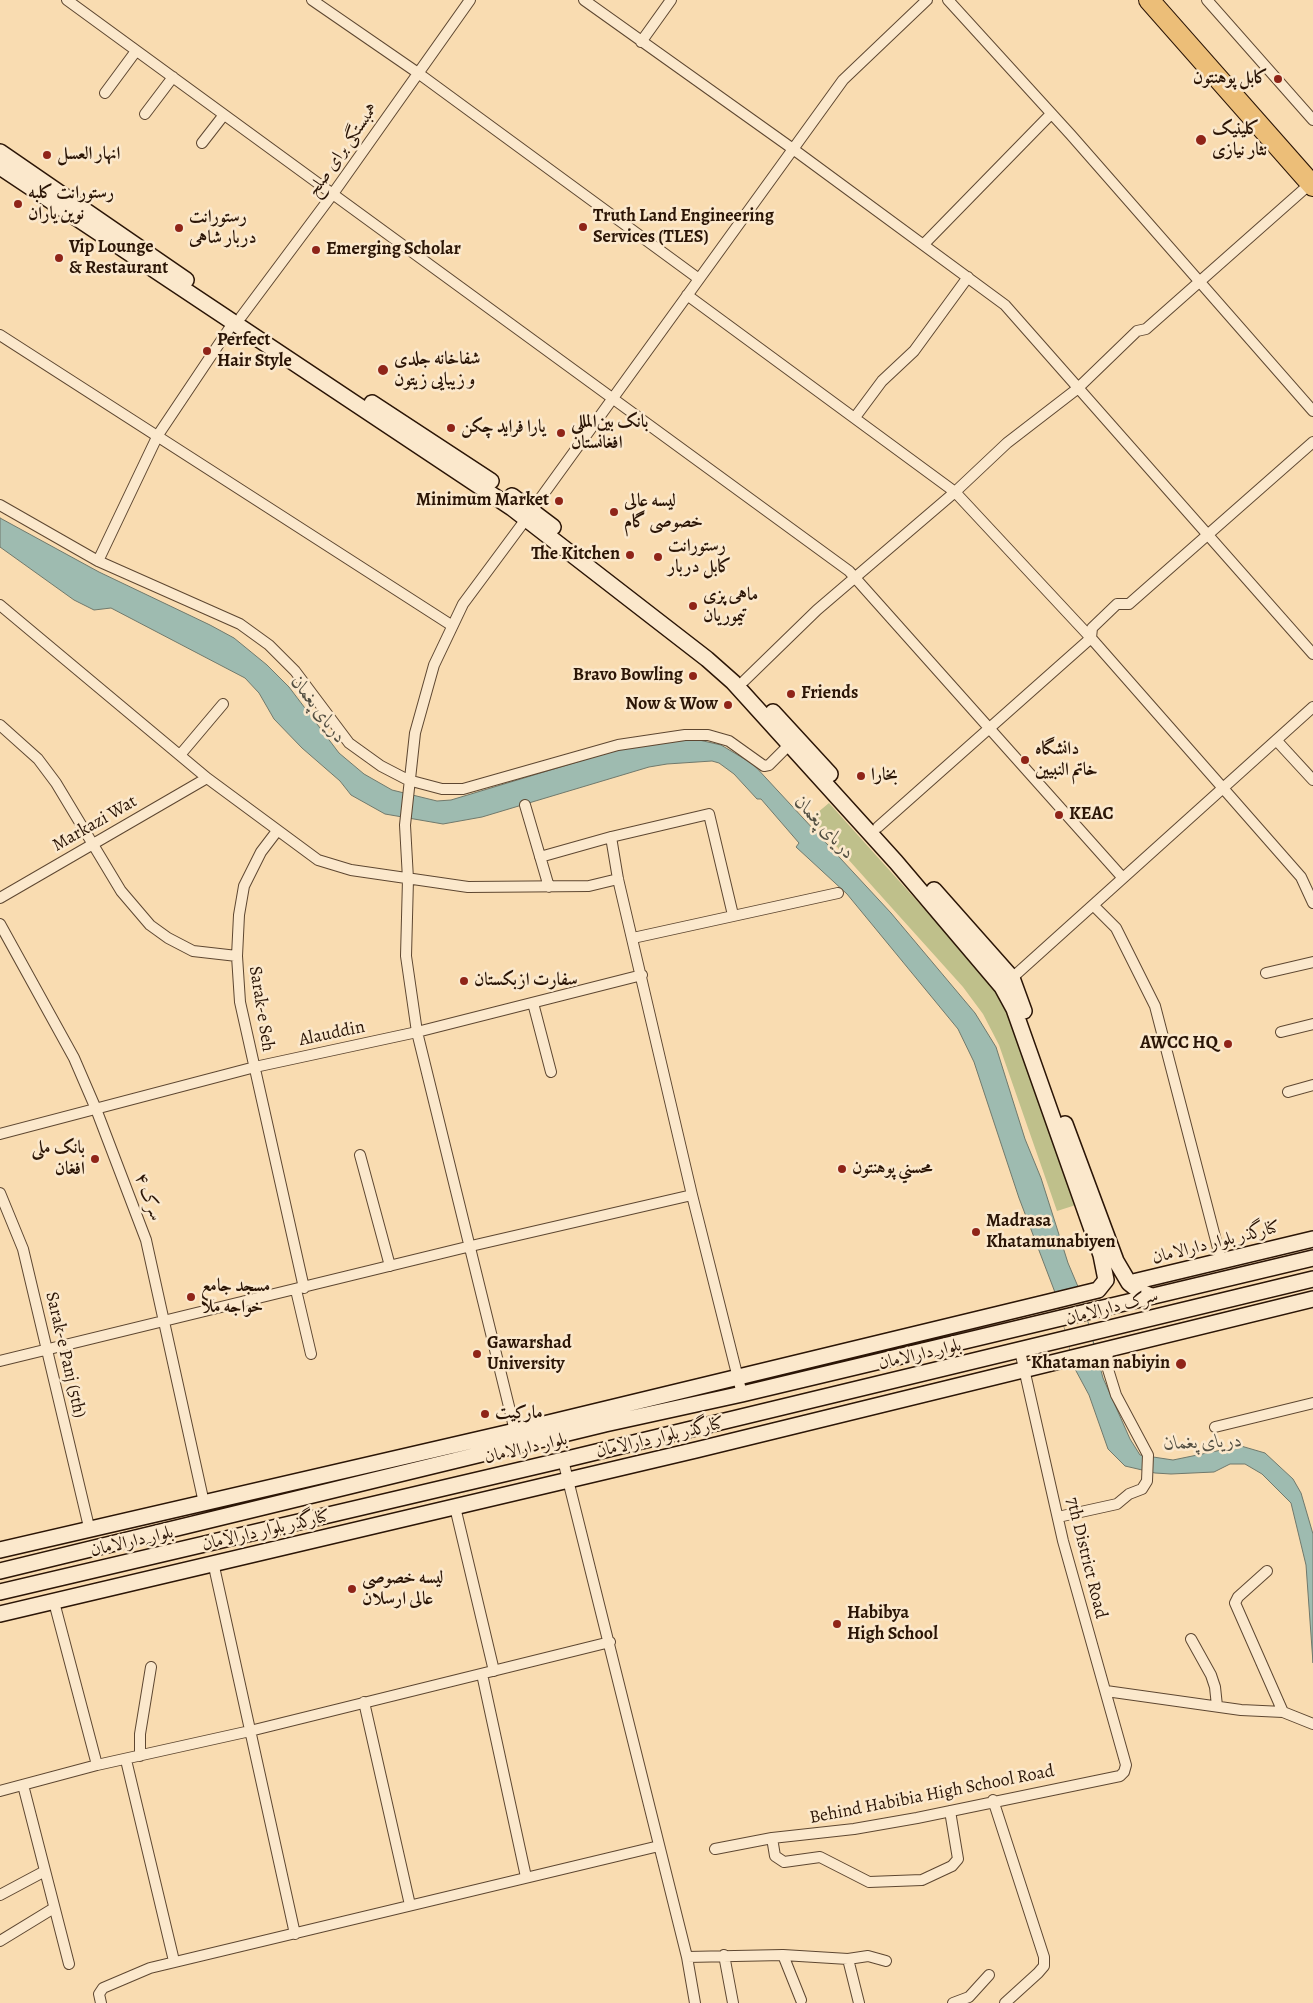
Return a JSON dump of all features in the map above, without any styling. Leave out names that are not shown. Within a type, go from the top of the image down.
[{"type":"highway","points":[[1149,0],[1312,184]]},
{"type":"main road","points":[[0,152],[172,276],[529,514],[702,644],[744,681],[842,794],[1002,987],[1014,1009],[1106,1274],[1106,1280],[1101,1288],[1085,1293],[738,1377],[603,1417],[515,1430],[0,1550]]},
{"type":"main road","points":[[0,167],[172,276]]},
{"type":"main road","points":[[529,514],[733,682],[789,745],[878,827],[1012,978],[1112,1252],[1129,1283],[1139,1292],[1151,1296],[1313,1258]]},
{"type":"main road","name":"کنارگذر بلوار دارالامان","points":[[1129,1283],[1313,1239]]},
{"type":"main road","points":[[1183,1289],[1180,1310],[1313,1280]]},
{"type":"main road","name":"سرک دارالامان","points":[[1054,1319],[1151,1296]]},
{"type":"main road","points":[[1102,1351],[1313,1298]]},
{"type":"main road","name":"سرک دارالامان","points":[[1061,1341],[1180,1310]]},
{"type":"main road","points":[[1010,1312],[1014,1329]]},
{"type":"main road","name":"بلوار دارالامان","points":[[0,1571],[603,1417],[742,1394],[1054,1319]]},
{"type":"main road","name":"بلوار دارالامان","points":[[0,1592],[1061,1341]]},
{"type":"main road","points":[[937,1347],[942,1369]]},
{"type":"main road","name":"کنارگذر بلوار دارالامان","points":[[0,1614],[213,1562],[696,1450],[1102,1351]]},
{"type":"street","points":[[67,0],[223,116],[613,397],[856,578],[1122,877]]},
{"type":"street","points":[[312,0],[418,73],[699,279]]},
{"type":"street","name":"همبستگی برای صلح","points":[[98,561],[158,435],[237,320],[332,195],[470,0]]},
{"type":"street","points":[[584,0],[793,149],[1005,305],[1313,654]]},
{"type":"street","points":[[641,42],[671,0]]},
{"type":"street","points":[[515,1430],[417,1032],[406,956],[408,879],[405,825],[408,782],[421,706],[434,665],[451,625],[463,604],[843,80],[927,0]]},
{"type":"street","points":[[948,0],[1313,410]]},
{"type":"street","points":[[1206,0],[1313,120]]},
{"type":"street","points":[[105,94],[136,51]]},
{"type":"street","points":[[145,114],[173,78]]},
{"type":"street","points":[[924,244],[948,216],[1050,114]]},
{"type":"street","points":[[202,143],[223,116]]},
{"type":"street","points":[[744,681],[817,610],[955,492],[1008,443],[1077,388],[1137,332],[1146,329],[1312,184]]},
{"type":"street","points":[[856,416],[882,381],[914,351],[968,277]]},
{"type":"street","points":[[687,295],[856,416],[955,492],[1091,638],[1301,877],[1313,903]]},
{"type":"street","points":[[0,335],[451,625]]},
{"type":"street","points":[[878,827],[1091,638],[1092,628],[1117,604],[1129,604],[1207,534],[1270,482],[1313,442]]},
{"type":"street","points":[[0,505],[98,561],[240,624],[269,645],[295,671],[349,743],[381,766],[408,782],[442,790],[463,789],[618,745],[685,735],[708,735],[724,739],[764,766],[769,765],[789,745]]},
{"type":"street","points":[[0,605],[207,778],[318,860],[351,870],[468,887],[589,886],[618,879]]},
{"type":"street","points":[[180,755],[223,704]]},
{"type":"street","points":[[1012,978],[1313,707]]},
{"type":"street","name":"Sarak-e Seh","points":[[0,725],[38,759],[94,844],[121,891],[150,925],[168,938],[193,951],[236,956],[240,1002],[300,1289],[311,1354]]},
{"type":"street","points":[[1277,740],[1313,780]]},
{"type":"street","name":"Markazi Wat","points":[[0,898],[207,778]]},
{"type":"street","points":[[526,805],[549,887]]},
{"type":"street","points":[[540,858],[612,837],[709,814],[733,915]]},
{"type":"street","points":[[236,956],[239,915],[244,886],[260,852],[277,831]]},
{"type":"street","points":[[612,837],[618,879],[692,1195],[742,1394]]},
{"type":"street","points":[[633,938],[838,893]]},
{"type":"street","points":[[1092,904],[1116,928],[1155,1006],[1221,1260]]},
{"type":"street","name":"سرک ۴","points":[[0,924],[74,1058],[96,1109],[146,1240],[204,1502]]},
{"type":"street","points":[[1266,973],[1313,962]]},
{"type":"street","name":"Alauddin","points":[[0,1134],[255,1067],[417,1032],[642,976]]},
{"type":"street","points":[[533,1003],[550,1072]]},
{"type":"street","points":[[1281,1032],[1313,1024]]},
{"type":"street","points":[[1288,1092],[1313,1085]]},
{"type":"street","points":[[360,1155],[390,1266]]},
{"type":"street","name":"Sarak-e Panj (5th)","points":[[0,1193],[23,1249],[89,1528]]},
{"type":"street","points":[[0,1361],[471,1246],[692,1195]]},
{"type":"street","name":"7th District Road","points":[[1020,1351],[1058,1517],[1126,1765],[1124,1772]]},
{"type":"street","points":[[1058,1517],[1117,1504],[1129,1494],[1142,1489],[1148,1472],[1148,1455],[1116,1395],[1102,1351]]},
{"type":"street","points":[[1215,1427],[1313,1403]]},
{"type":"street","points":[[563,1460],[688,1957],[695,2003]]},
{"type":"street","points":[[455,1507],[494,1671]]},
{"type":"street","points":[[213,1562],[295,1934]]},
{"type":"street","points":[[1267,1571],[1238,1597],[1235,1603],[1283,1712]]},
{"type":"street","points":[[54,1602],[97,1766]]},
{"type":"street","points":[[1191,1639],[1211,1675],[1215,1687],[1216,1706]]},
{"type":"street","points":[[0,1791],[610,1642]]},
{"type":"street","points":[[140,1756],[140,1734],[151,1667]]},
{"type":"street","points":[[482,1674],[526,1877]]},
{"type":"street","points":[[1106,1691],[1216,1706],[1283,1712],[1313,1724]]},
{"type":"street","points":[[364,1702],[410,1904]]},
{"type":"street","points":[[126,1760],[174,1961]]},
{"type":"street","name":"Behind Habibia High School Road","points":[[714,1849],[772,1838],[854,1829],[950,1811],[993,1800],[1120,1776],[1124,1772]]},
{"type":"street","points":[[23,1785],[69,1964]]},
{"type":"street","points":[[993,1800],[1044,1957],[1044,1966],[1005,2003]]},
{"type":"street","points":[[772,1838],[775,1856],[784,1862],[820,1857],[869,1882],[922,1880],[952,1866],[958,1859],[950,1811]]},
{"type":"street","points":[[102,2003],[99,1994],[102,1988],[150,1968],[174,1961],[295,1934],[410,1904],[659,1846]]},
{"type":"street","points":[[0,1895],[45,1871]]},
{"type":"street","points":[[0,1941],[54,1908]]},
{"type":"street","points":[[724,1955],[733,2003]]},
{"type":"street","points":[[688,1957],[783,1955],[848,1959],[868,1956],[886,1961]]},
{"type":"street","points":[[783,1955],[801,2000]]},
{"type":"street","points":[[848,1959],[859,2003]]},
{"type":"street","points":[[953,2003],[967,2001],[988,1975]]},
{"type":"green space","points":[[829,803],[989,981],[1005,1005],[1079,1204],[1057,1211],[999,1045],[983,1014],[963,987],[811,818]]},
{"type":"shaded area","points":[[0,518],[99,572],[234,638],[267,665],[289,687],[339,753],[364,774],[392,790],[437,801],[451,800],[630,746],[670,741],[699,740],[721,745],[753,764],[891,913],[975,1013],[996,1047],[1025,1139],[1041,1178],[1068,1263],[1079,1289],[1103,1378],[1130,1439],[1140,1455],[1173,1460],[1241,1446],[1265,1453],[1293,1479],[1301,1493],[1313,1534],[1313,1663],[1306,1565],[1291,1503],[1262,1474],[1245,1464],[1230,1464],[1214,1472],[1155,1473],[1125,1466],[1108,1449],[1089,1395],[1075,1369],[1056,1295],[1019,1198],[974,1062],[958,1029],[847,894],[796,847],[799,843],[761,799],[757,799],[734,774],[719,763],[712,761],[667,764],[649,767],[482,817],[443,824],[385,814],[351,795],[340,781],[302,748],[274,719],[259,693],[245,678],[111,608],[94,610],[74,600],[0,547]]},
{"type":"pier","points":[[1079,1289],[1098,1363],[1075,1369],[1056,1295]]},
{"type":"place","name":"کابل پوهنتون","points":[[1278,79]]},
{"type":"place","name":"کلینیک نثار نیازی","points":[[1201,140]]},
{"type":"place","name":"انهار العسل","points":[[47,155]]},
{"type":"place","name":"رستورانت کلبه نوین یاران","points":[[18,204]]},
{"type":"place","name":"Truth Land Engineering Services (TLES)","points":[[583,227]]},
{"type":"place","name":"رستورانت دربار شاهی","points":[[179,228]]},
{"type":"place","name":"Emerging Scholar","points":[[316,250]]},
{"type":"place","name":"Vip Lounge & Restaurant","points":[[59,258]]},
{"type":"place","name":"Perfect Hair Style","points":[[207,351]]},
{"type":"place","name":"شفاخانه جلدی و زیبایی زیتون","points":[[383,370]]},
{"type":"place","name":"یارا فراید چکن","points":[[451,428]]},
{"type":"place","name":"بانک بین‌المللی افغانستان","points":[[561,433]]},
{"type":"place","name":"Minimum Market","points":[[559,501]]},
{"type":"place","name":"لیسه عالی خصوصی گام","points":[[614,512]]},
{"type":"place","name":"The Kitchen","points":[[630,555]]},
{"type":"place","name":"رستورانت کابل دربار","points":[[658,557]]},
{"type":"place","name":"ماهی پزی تیموریان","points":[[693,606]]},
{"type":"place","name":"Bravo Bowling","points":[[693,676]]},
{"type":"place","name":"Friends","points":[[791,694]]},
{"type":"place","name":"Now & Wow","points":[[728,705]]},
{"type":"place","name":"دانشگاه خاتم النبیین","points":[[1025,760]]},
{"type":"place","name":"بخارا","points":[[861,776]]},
{"type":"place","name":"KEAC","points":[[1059,815]]},
{"type":"place","name":"سفارت ازبکستان","points":[[464,981]]},
{"type":"place","name":"AWCC HQ","points":[[1228,1044]]},
{"type":"place","name":"بانک ملی افغان","points":[[95,1159]]},
{"type":"place","name":"محسني پوهنتون","points":[[842,1169]]},
{"type":"place","name":"Madrasa Khatamunabiyen","points":[[976,1232]]},
{"type":"place","name":"مسجد جامع خواجه ملا","points":[[191,1297]]},
{"type":"place","name":"Gawarshad University","points":[[477,1354]]},
{"type":"place","name":"Khataman nabiyin","points":[[1181,1364]]},
{"type":"place","name":"مارکیت","points":[[485,1414]]},
{"type":"place","name":"لیسه خصوصی عالی ارسلان","points":[[352,1589]]},
{"type":"place","name":"Habibya High School","points":[[837,1624]]},
{"type":"water label","name":"دریای پغمان","points":[[318,710]]},
{"type":"water label","name":"دریای پغمان","points":[[824,828]]},
{"type":"water label","name":"دریای پغمان","points":[[1203,1443]]}]
